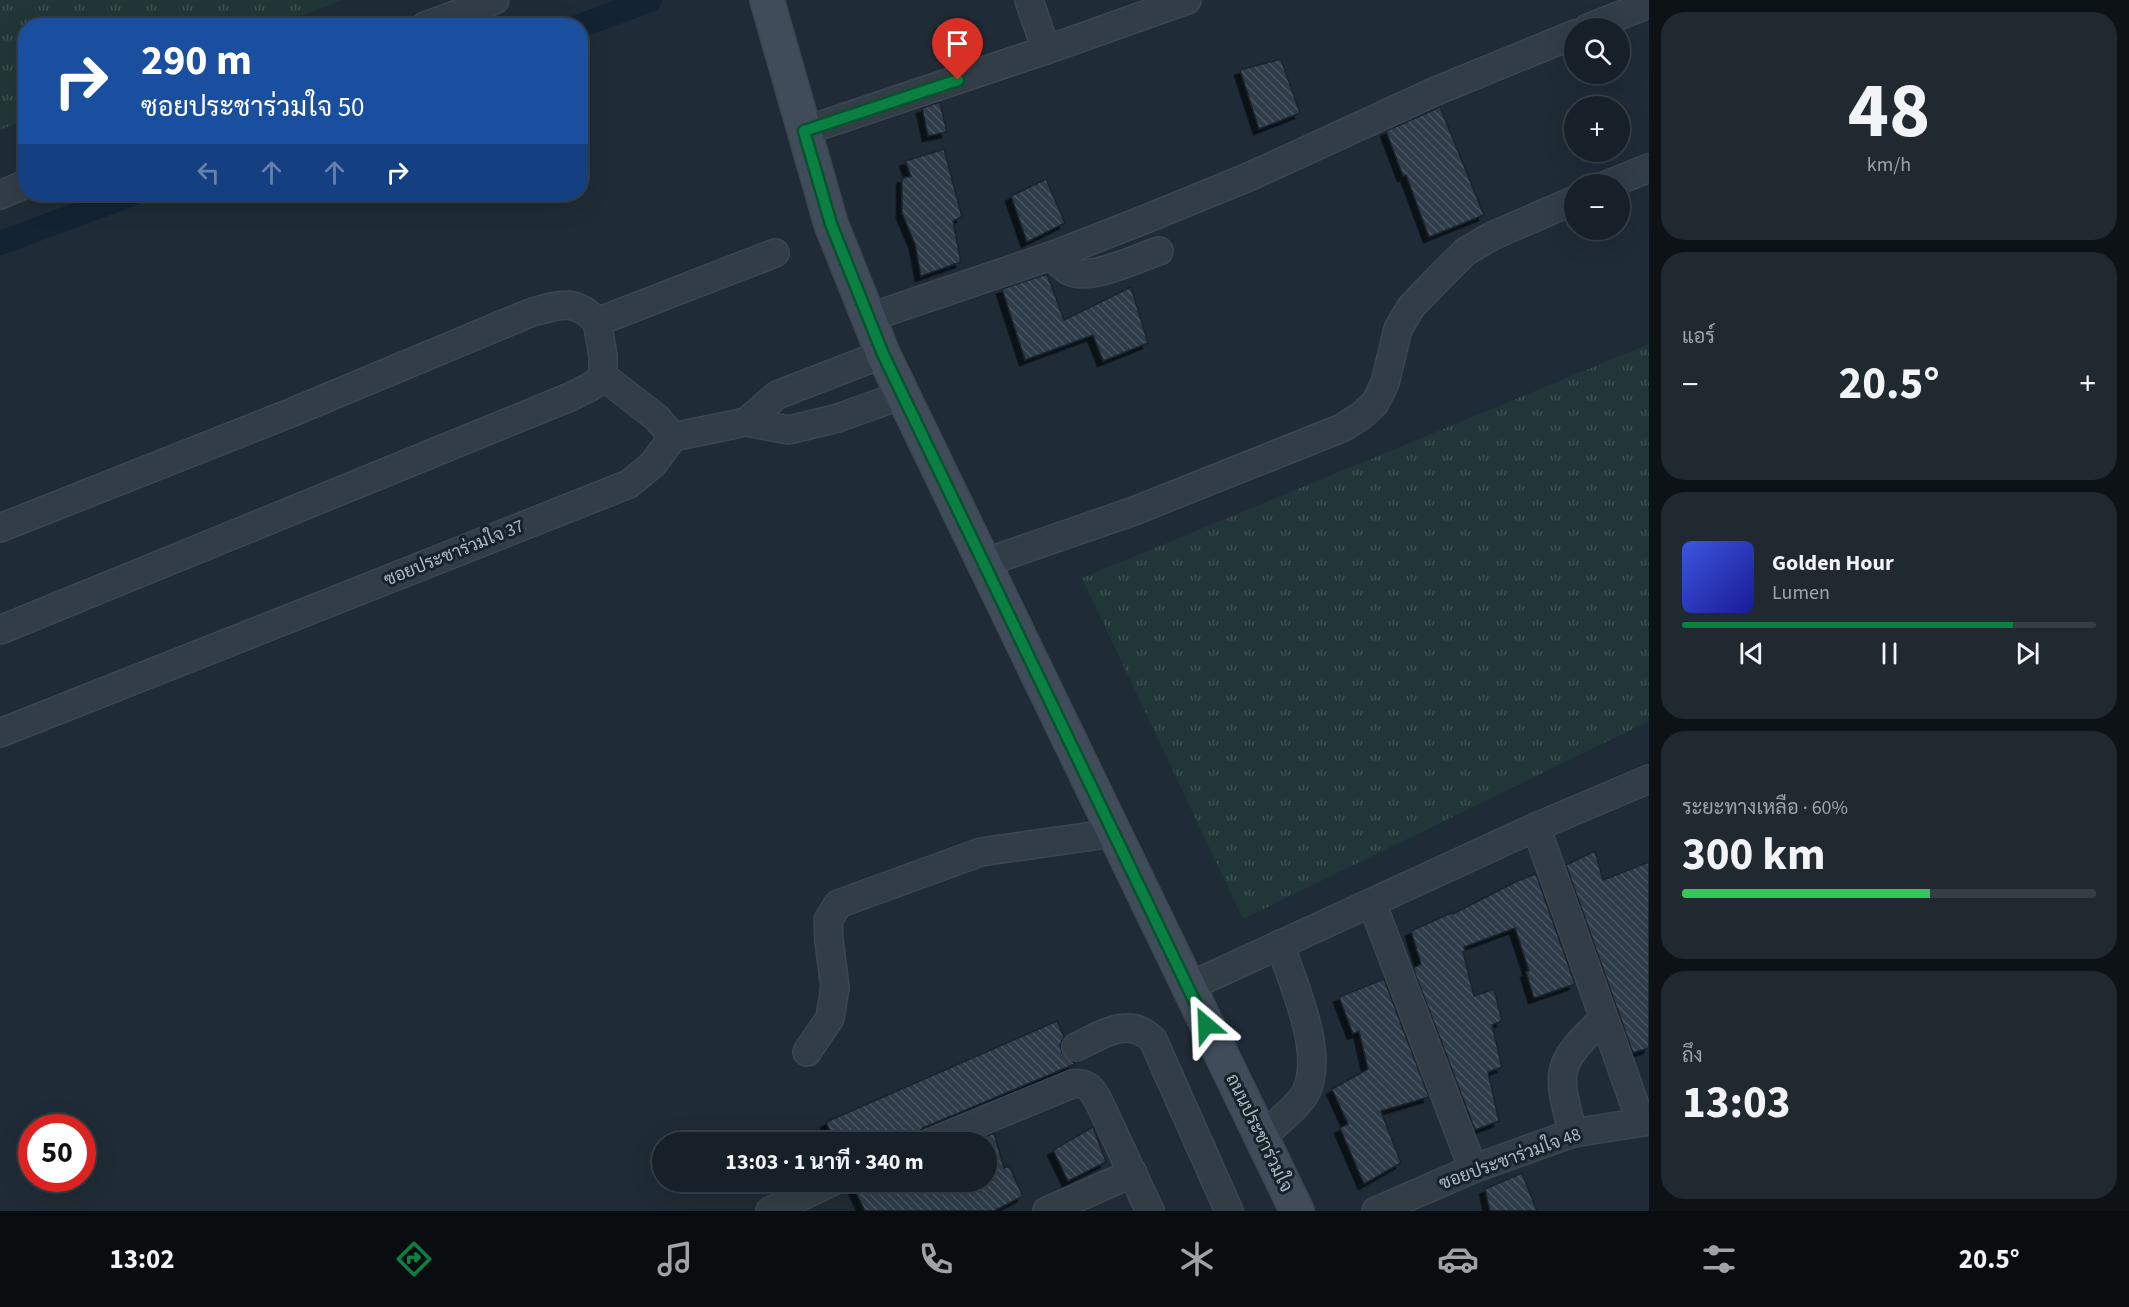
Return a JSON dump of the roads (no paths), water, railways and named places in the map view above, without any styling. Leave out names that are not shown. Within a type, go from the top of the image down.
[{"type":"main road","name":"ถนนประชาร่วมใจ","points":[[767,0],[831,224],[883,354],[1297,1211]]},
{"type":"street","points":[[447,18],[495,0]]},
{"type":"street","points":[[1029,0],[1046,50]]},
{"type":"street","points":[[804,131],[1187,0]]},
{"type":"street","points":[[1612,18],[1649,3]]},
{"type":"street","points":[[868,318],[1051,256],[1251,176],[1436,91],[1564,39]]},
{"type":"street","points":[[1630,176],[1649,168]]},
{"type":"street","points":[[0,195],[18,187]]},
{"type":"street","points":[[984,563],[1134,511],[1342,428],[1361,416],[1375,403],[1385,383],[1398,329],[1411,307],[1440,277],[1465,252],[1491,236],[1564,205]]},
{"type":"street","points":[[1051,256],[1070,271],[1093,274],[1159,251]]},
{"type":"street","points":[[597,322],[775,253]]},
{"type":"street","points":[[0,528],[288,414],[530,313],[560,304],[577,306],[589,312],[597,322],[603,356],[603,376],[592,386],[0,630]]},
{"type":"street","points":[[746,422],[777,395],[883,354]]},
{"type":"street","points":[[603,376],[657,418],[674,437],[746,422],[789,430],[838,418],[902,395]]},
{"type":"street","name":"ซอยประชาร่วมใจ 37","points":[[0,733],[629,484],[653,464],[674,437]]},
{"type":"street","points":[[1188,987],[1536,827],[1649,779]]},
{"type":"street","points":[[1536,827],[1603,1019],[1645,1122]]},
{"type":"street","points":[[807,1052],[830,1018],[835,987],[828,941],[828,920],[838,904],[981,852],[1114,833]]},
{"type":"street","points":[[1372,903],[1473,1169]]},
{"type":"street","points":[[1261,1138],[1306,1094],[1310,1080],[1311,1059],[1308,1031],[1280,944]]},
{"type":"street","points":[[1573,1134],[1562,1091],[1561,1073],[1569,1056],[1581,1040],[1603,1019]]},
{"type":"street","points":[[1076,1047],[1113,1030],[1132,1027],[1144,1030],[1153,1040],[1229,1211]]},
{"type":"street","points":[[955,1132],[1072,1083],[1087,1085],[1094,1091],[1150,1211]]},
{"type":"street","name":"ซอยประชาร่วมใจ 48","points":[[1376,1211],[1473,1169],[1573,1134],[1645,1122]]},
{"type":"street","points":[[1047,1211],[1133,1173]]},
{"type":"street","points":[[770,1211],[811,1192]]},
{"type":"waterway","points":[[588,23],[650,0]]},
{"type":"waterway","points":[[0,243],[113,201]]}]
